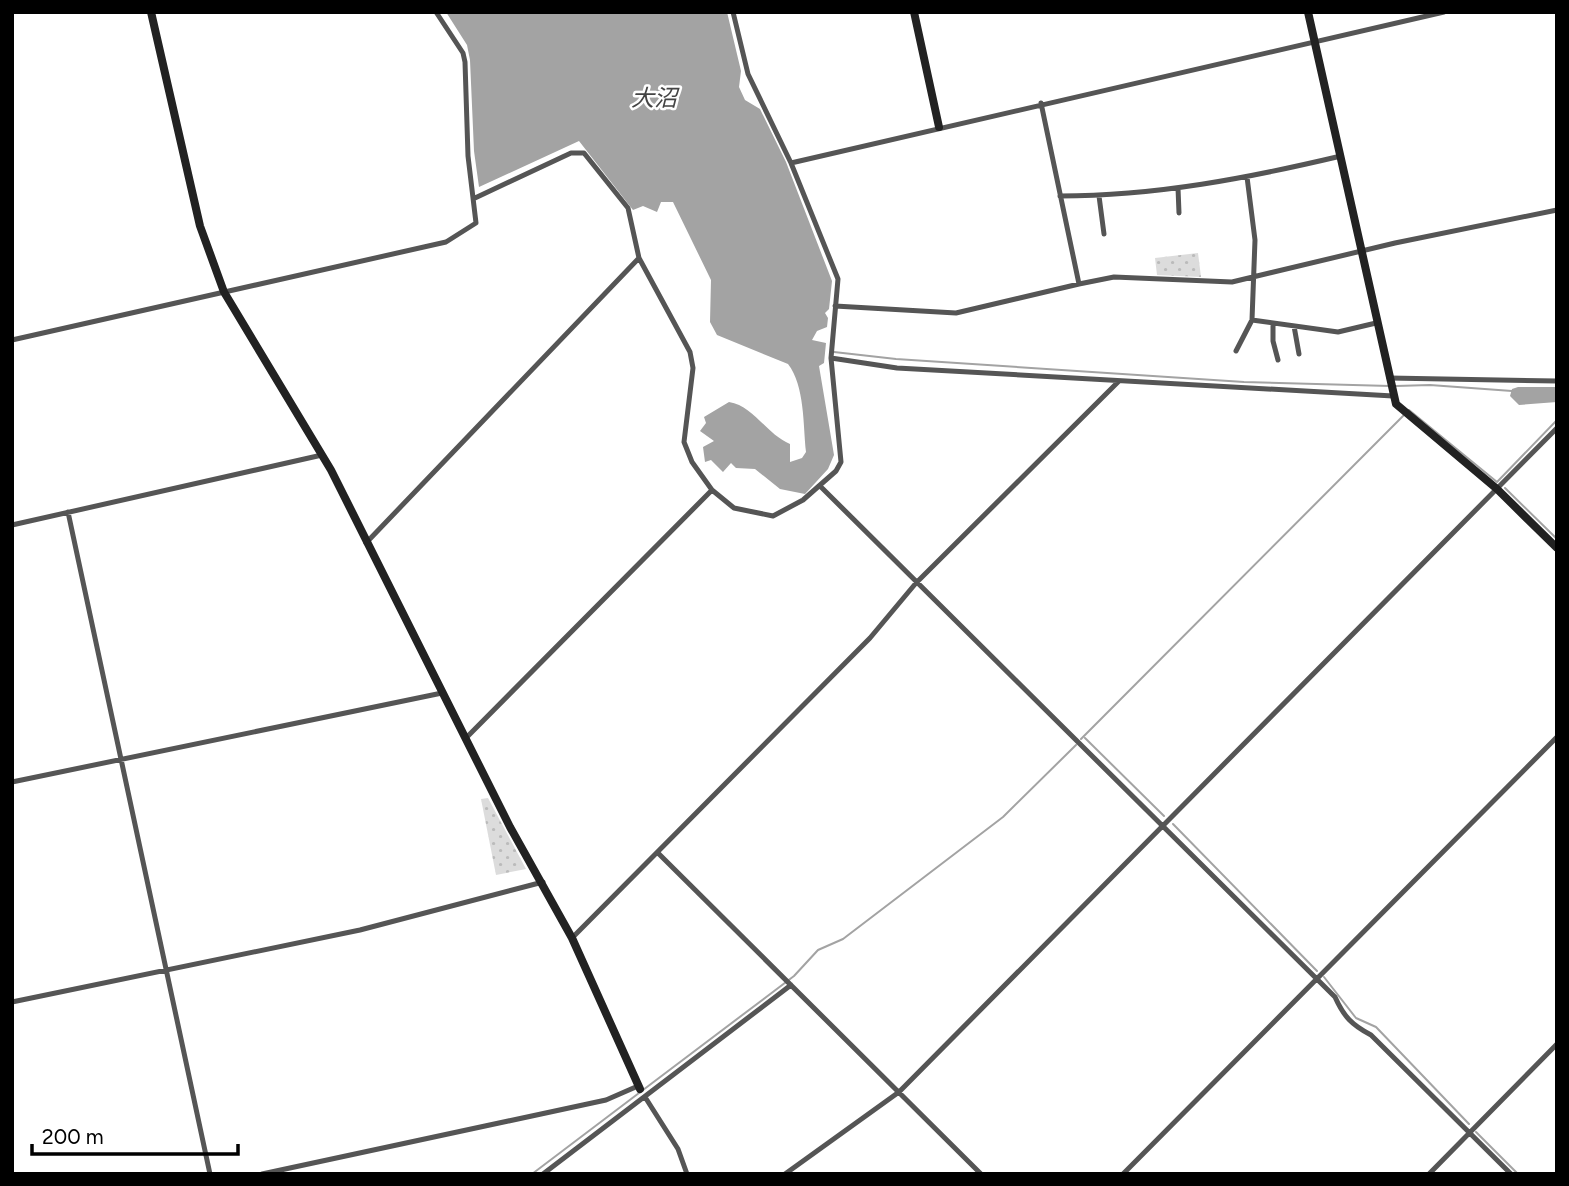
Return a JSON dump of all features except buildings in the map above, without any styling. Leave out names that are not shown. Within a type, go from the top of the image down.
[{"type":"street","points":[[151,12],[200,226],[224,292],[322,455],[510,827],[572,938],[641,1092],[678,1149],[687,1174]]},
{"type":"street","points":[[12,340],[446,242],[477,223],[468,156],[465,62],[463,53],[436,12]]},
{"type":"street","points":[[475,198],[578,151],[589,159],[628,208],[639,258],[693,359],[684,442],[692,461],[712,490],[733,508],[773,516],[803,500],[836,471],[842,453],[831,354],[838,279],[791,163],[748,74],[733,12]]},
{"type":"street","points":[[914,12],[939,127]]},
{"type":"street","points":[[1308,12],[1392,395],[1404,414],[1497,489],[1557,548]]},
{"type":"street","points":[[791,163],[1041,103],[1444,12]]},
{"type":"street","points":[[1041,103],[1079,284]]},
{"type":"street","points":[[1060,197],[1178,188],[1247,177],[1341,156]]},
{"type":"street","points":[[1236,351],[1252,320],[1255,240],[1247,177]]},
{"type":"street","points":[[1178,188],[1180,213]]},
{"type":"street","points":[[1099,196],[1104,234]]},
{"type":"street","points":[[835,306],[956,313],[1114,277],[1232,282],[1557,210]]},
{"type":"street","points":[[366,543],[639,258]]},
{"type":"street","points":[[1252,320],[1338,332],[1376,323]]},
{"type":"street","points":[[1273,323],[1273,341],[1278,360]]},
{"type":"street","points":[[1294,326],[1299,354]]},
{"type":"street","points":[[831,354],[897,368],[1392,395]]},
{"type":"street","points":[[1389,381],[1557,381]]},
{"type":"street","points":[[572,938],[870,638],[916,583],[1118,382]]},
{"type":"street","points":[[785,1174],[899,1093],[1161,825],[1557,428]]},
{"type":"street","points":[[12,525],[322,455]]},
{"type":"street","points":[[820,486],[1335,997],[1343,1016],[1371,1035],[1511,1174]]},
{"type":"street","points":[[465,739],[712,490]]},
{"type":"street","points":[[68,512],[210,1174]]},
{"type":"street","points":[[12,782],[442,693]]},
{"type":"street","points":[[1123,1174],[1557,737]]},
{"type":"street","points":[[658,853],[981,1174]]},
{"type":"street","points":[[12,1002],[360,930],[542,882]]},
{"type":"street","points":[[543,1174],[641,1092],[788,982]]},
{"type":"street","points":[[1429,1174],[1557,1044]]},
{"type":"street","points":[[262,1174],[594,1103],[631,1091],[641,1092]]},
{"type":"shaded area","points":[[1198,253],[1201,277],[1157,275],[1155,258]]},
{"type":"shaded area","points":[[488,798],[526,869],[496,875],[481,799]]},
{"type":"water","name":"大沼","points":[[446,12],[727,12],[741,71],[739,87],[745,100],[760,109],[786,162],[832,281],[829,309],[825,313],[828,318],[827,327],[817,331],[812,340],[826,343],[824,363],[819,366],[834,455],[828,469],[805,494],[780,489],[755,469],[736,468],[731,463],[723,472],[711,460],[705,462],[703,447],[714,441],[700,431],[706,423],[704,417],[729,402],[746,409],[774,434],[790,444],[790,462],[802,458],[806,452],[802,406],[798,383],[788,364],[717,335],[710,322],[711,280],[673,202],[661,202],[657,212],[643,206],[633,210],[579,141],[479,187],[474,151],[470,60],[467,45]]},
{"type":"water","points":[[1557,387],[1557,402],[1519,405],[1510,396],[1512,389]]},
{"type":"waterway","points":[[834,352],[896,359],[1244,382],[1390,386]]},
{"type":"waterway","points":[[1396,386],[1430,385],[1512,391]]},
{"type":"waterway","points":[[1409,410],[1497,482],[1557,420]]},
{"type":"waterway","points":[[1081,739],[1405,414]]},
{"type":"waterway","points":[[1505,488],[1557,539]]},
{"type":"waterway","points":[[1085,738],[1164,816]]},
{"type":"waterway","points":[[643,1090],[794,976],[818,950],[843,939],[1003,817],[1076,745]]},
{"type":"waterway","points":[[1173,824],[1317,971]]},
{"type":"waterway","points":[[1324,977],[1356,1018],[1376,1027],[1469,1124]]},
{"type":"waterway","points":[[532,1174],[639,1093]]},
{"type":"waterway","points":[[1476,1132],[1518,1174]]}]
